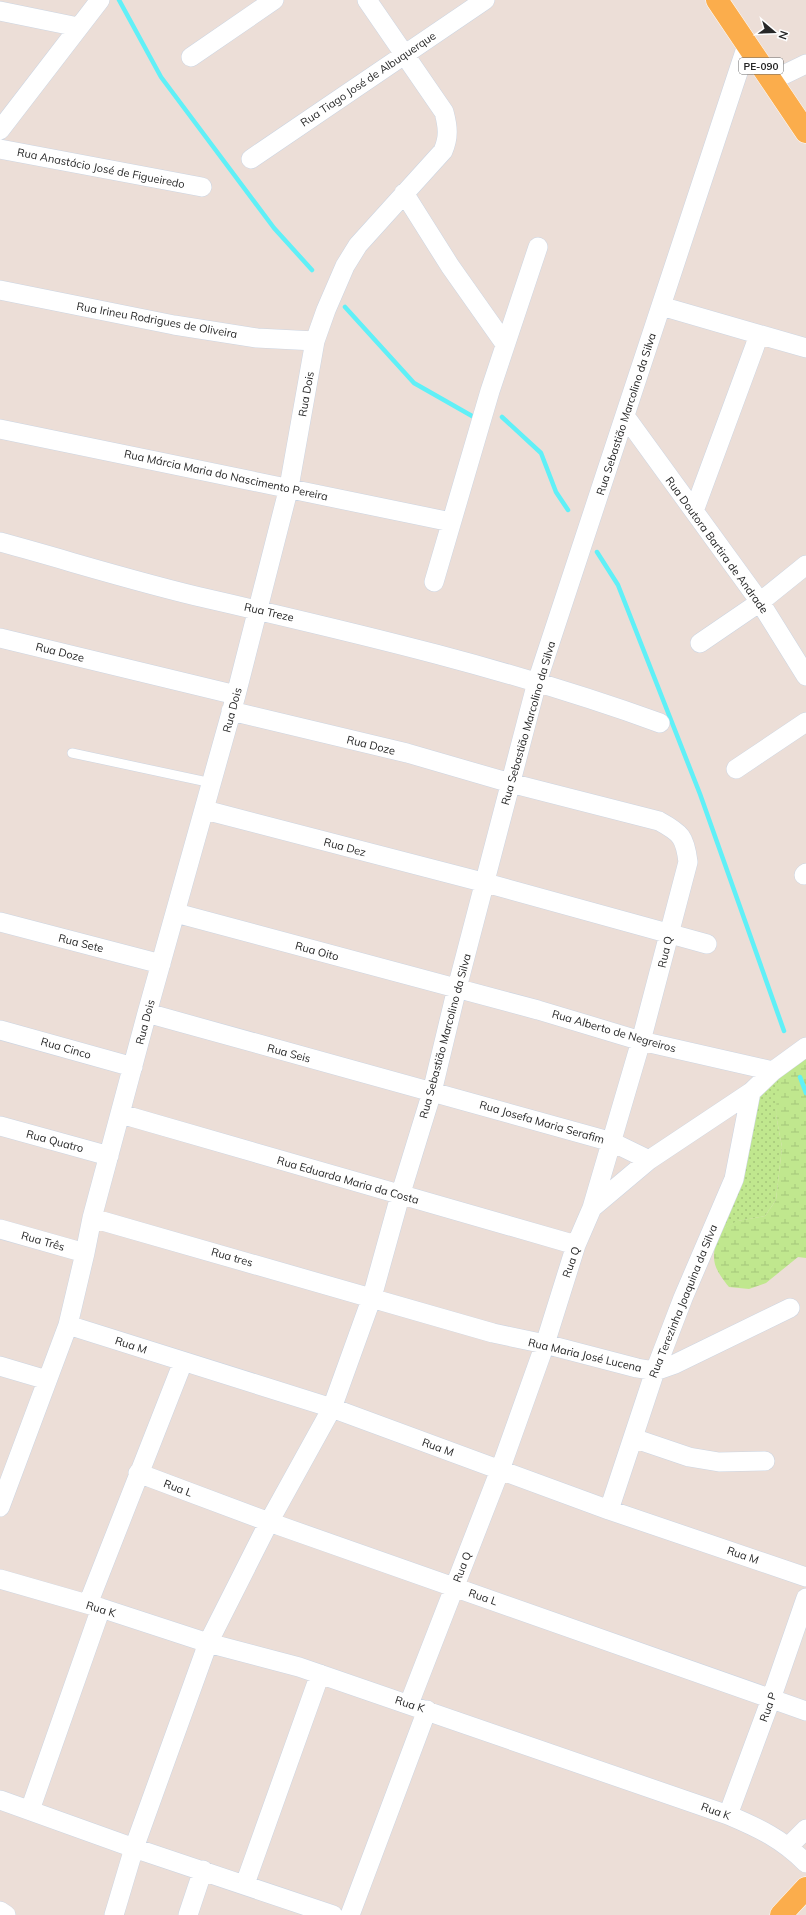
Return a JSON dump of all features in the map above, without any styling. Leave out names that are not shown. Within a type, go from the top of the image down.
[{"type":"main road","name":"PE-090","points":[[717,0],[806,132]]},
{"type":"main road","points":[[781,1915],[806,1888]]},
{"type":"street","points":[[0,130],[100,0]]},
{"type":"street","points":[[191,57],[274,0]]},
{"type":"street","points":[[367,0],[404,55]]},
{"type":"street","name":"Rua Tiago José de Albuquerque","points":[[251,158],[485,0]]},
{"type":"street","points":[[0,11],[78,27]]},
{"type":"street","name":"Rua Sebastião Marcolino da Silva","points":[[114,1915],[134,1848],[208,1643],[269,1522],[332,1408],[372,1297],[400,1196],[432,1092],[457,988],[486,884],[510,783],[537,682],[747,45]]},
{"type":"street","name":"Rua Dois","points":[[2,1496],[68,1325],[92,1218],[147,1013],[234,703],[289,487],[315,341],[326,310],[345,266],[358,245],[443,151],[448,140],[448,125],[444,112],[404,55]]},
{"type":"street","points":[[772,81],[806,64]]},
{"type":"street","name":"Rua Anastácio José de Figueiredo","points":[[0,149],[202,187]]},
{"type":"street","points":[[404,193],[450,266],[506,344]]},
{"type":"street","points":[[434,582],[451,522],[468,471],[482,418],[538,247]]},
{"type":"street","name":"Rua Irineu Rodrigues de Oliveira","points":[[0,290],[174,325],[257,338],[315,341]]},
{"type":"street","points":[[661,306],[806,348]]},
{"type":"street","points":[[694,511],[759,335]]},
{"type":"street","name":"Rua Doutora Bartira de Andrade","points":[[625,416],[760,602],[806,676]]},
{"type":"street","name":"Rua Márcia Maria do Nascimento Pereira","points":[[0,429],[289,487],[451,522]]},
{"type":"street","name":"Rua Treze","points":[[0,542],[208,599],[315,622],[537,682],[604,702],[660,723]]},
{"type":"street","points":[[700,643],[760,602],[806,565]]},
{"type":"street","name":"Rua Doze","points":[[0,638],[234,703],[510,783],[659,822]]},
{"type":"street","points":[[736,769],[806,722]]},
{"type":"street","name":"Rua Dez","points":[[205,810],[707,944]]},
{"type":"street","name":"Rua Q","points":[[350,1915],[418,1707],[455,1587],[546,1344],[576,1245],[592,1208],[641,1041],[688,862],[686,844],[676,831],[659,822]]},
{"type":"street","name":"Rua Oito","points":[[176,913],[457,988]]},
{"type":"street","name":"Rua Sete","points":[[0,922],[161,964]]},
{"type":"street","name":"Rua Alberto de Negreiros","points":[[457,988],[538,1010],[641,1041],[773,1071]]},
{"type":"street","name":"Rua Seis","points":[[147,1013],[432,1092]]},
{"type":"street","name":"Rua Cinco","points":[[0,1030],[133,1067]]},
{"type":"street","points":[[592,1208],[649,1160],[751,1092],[773,1071],[806,1047]]},
{"type":"street","name":"Rua Josefa Maria Serafim","points":[[432,1092],[612,1142],[649,1160]]},
{"type":"street","name":"Rua Terezinha Joaquina da Silva","points":[[609,1510],[655,1371],[683,1298],[734,1179],[751,1092]]},
{"type":"street","name":"Rua Eduarda Maria da Costa","points":[[121,1114],[400,1196],[576,1245]]},
{"type":"street","name":"Rua Quatro","points":[[0,1126],[109,1156]]},
{"type":"street","name":"Rua tres","points":[[92,1218],[372,1297]]},
{"type":"street","name":"Rua Três","points":[[0,1229],[85,1254]]},
{"type":"street","name":"Rua Maria José Lucena","points":[[372,1297],[492,1334],[546,1344],[637,1368],[655,1371],[675,1364],[790,1308]]},
{"type":"street","name":"Rua M","points":[[68,1325],[332,1408],[609,1510],[806,1577]]},
{"type":"street","points":[[30,1810],[94,1606],[138,1473],[183,1362]]},
{"type":"street","points":[[0,1366],[47,1380]]},
{"type":"street","points":[[633,1438],[689,1457],[719,1462],[765,1461]]},
{"type":"street","name":"Rua L","points":[[138,1473],[269,1522],[806,1711]]},
{"type":"street","name":"Rua K","points":[[0,1579],[94,1606],[208,1643],[320,1674],[728,1815],[762,1829],[789,1846],[806,1863]]},
{"type":"street","name":"Rua P","points":[[728,1815],[772,1699],[806,1598]]},
{"type":"street","points":[[245,1884],[320,1674]]},
{"type":"street","points":[[0,1800],[134,1848],[245,1884],[309,1911],[333,1915]]},
{"type":"street","points":[[789,1846],[806,1830]]},
{"type":"street","points":[[188,1915],[203,1870]]},
{"type":"street","points":[[0,1912],[6,1915]]},
{"type":"lane","points":[[72,753],[212,784]]},
{"type":"green space","points":[[806,1056],[806,1258],[798,1257],[766,1283],[749,1289],[729,1287],[716,1267],[714,1261],[717,1232],[737,1221],[765,1216],[776,1200],[782,1147],[776,1115],[777,1086],[782,1069]]},
{"type":"green space","points":[[782,1070],[776,1115],[782,1147],[776,1200],[765,1216],[738,1221],[717,1232],[753,1109],[764,1086]]},
{"type":"waterway","points":[[119,0],[161,77],[274,228],[312,270]]},
{"type":"waterway","points":[[345,307],[414,383],[472,416]]},
{"type":"waterway","points":[[502,417],[541,453],[556,492],[568,510]]},
{"type":"waterway","points":[[597,552],[618,585],[700,794],[784,1031]]},
{"type":"waterway","points":[[800,1077],[806,1093]]}]
